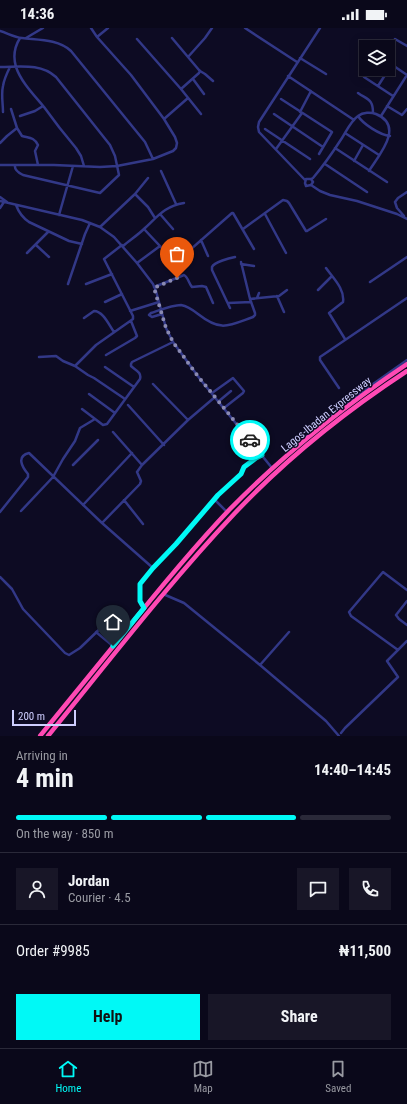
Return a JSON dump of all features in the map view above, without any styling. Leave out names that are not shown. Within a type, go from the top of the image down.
[{"type":"highway","name":"Lagos-Ibadan Expressway","points":[[40,736],[166,580],[227,512],[309,438],[357,399],[407,364]]},
{"type":"highway","name":"Lagos-Ibadan Expressway","points":[[48,736],[162,594],[215,534],[256,492],[312,442],[360,403],[407,371]]},
{"type":"street","points":[[26,38],[43,28]]},
{"type":"street","points":[[0,165],[117,166],[153,159],[173,151],[176,148],[177,143],[175,137],[164,119],[131,75],[97,37],[91,28]]},
{"type":"street","points":[[97,37],[108,28]]},
{"type":"street","points":[[188,57],[212,28]]},
{"type":"street","points":[[245,28],[297,62]]},
{"type":"street","points":[[320,28],[259,122],[259,132],[305,180],[306,186],[311,185],[320,191],[357,200],[397,214],[406,219]]},
{"type":"street","points":[[0,31],[20,38],[61,44],[71,51],[145,142],[153,159]]},
{"type":"street","points":[[20,38],[15,52],[16,66],[24,82],[81,156],[84,166]]},
{"type":"street","points":[[172,38],[200,71],[213,81]]},
{"type":"street","points":[[137,39],[201,114]]},
{"type":"street","points":[[396,39],[407,46]]},
{"type":"street","points":[[300,58],[326,74]]},
{"type":"street","points":[[0,66],[24,66],[39,68],[50,72],[56,77],[110,145],[115,156],[119,175],[100,193],[23,174],[17,171],[15,165]]},
{"type":"street","points":[[4,112],[4,104],[1,95],[10,67]]},
{"type":"street","points":[[380,116],[407,75],[395,67]]},
{"type":"street","points":[[181,89],[200,71]]},
{"type":"street","points":[[288,76],[354,120]]},
{"type":"street","points":[[364,76],[393,96]]},
{"type":"street","points":[[378,86],[384,76]]},
{"type":"street","points":[[193,79],[204,94]]},
{"type":"street","points":[[403,81],[407,83]]},
{"type":"street","points":[[276,149],[301,113],[311,91]]},
{"type":"street","points":[[358,93],[372,102],[373,113]]},
{"type":"street","points":[[164,119],[188,98]]},
{"type":"street","points":[[281,99],[332,132],[319,154]]},
{"type":"street","points":[[20,116],[35,111],[43,106]]},
{"type":"street","points":[[387,106],[402,116],[407,109]]},
{"type":"street","points":[[11,109],[17,128],[22,136],[30,137],[36,142],[38,147],[36,149],[38,165]]},
{"type":"street","points":[[305,180],[308,178],[313,178],[325,164],[358,116],[366,113],[373,113],[380,116],[386,122],[390,130],[390,136],[369,171]]},
{"type":"street","points":[[274,114],[323,147]]},
{"type":"street","points":[[358,116],[362,122],[381,134],[390,136]]},
{"type":"street","points":[[0,143],[17,128]]},
{"type":"street","points":[[265,129],[310,159]]},
{"type":"street","points":[[345,133],[379,155]]},
{"type":"street","points":[[354,160],[364,145]]},
{"type":"street","points":[[335,148],[386,182]]},
{"type":"street","points":[[325,164],[368,192]]},
{"type":"street","points":[[59,215],[73,166]]},
{"type":"street","points":[[161,171],[176,204]]},
{"type":"street","points":[[100,227],[135,194],[148,178]]},
{"type":"street","points":[[311,179],[313,182],[311,185]]},
{"type":"street","points":[[406,219],[397,208],[395,202],[407,192]]},
{"type":"street","points":[[135,194],[148,207],[155,218]]},
{"type":"street","points":[[0,196],[9,203]]},
{"type":"street","points":[[244,229],[284,200],[289,203],[306,231],[326,219]]},
{"type":"street","points":[[0,201],[90,223],[100,227],[114,237],[137,263],[154,288],[166,328],[173,342],[273,469],[301,443],[307,435],[350,401],[407,360]]},
{"type":"street","points":[[0,208],[4,202]]},
{"type":"street","points":[[75,366],[96,344],[133,319],[133,316],[104,259],[144,229],[163,210],[176,204],[184,203]]},
{"type":"street","points":[[16,205],[24,219],[68,241],[82,244]]},
{"type":"street","points":[[174,261],[182,256],[232,213],[235,214],[254,249]]},
{"type":"street","points":[[159,214],[173,229]]},
{"type":"street","points":[[265,214],[286,253]]},
{"type":"street","points":[[68,284],[90,223]]},
{"type":"street","points":[[144,229],[182,271]]},
{"type":"street","points":[[27,253],[48,232]]},
{"type":"street","points":[[201,240],[208,256]]},
{"type":"street","points":[[36,245],[49,257]]},
{"type":"street","points":[[137,263],[160,246]]},
{"type":"street","points":[[230,308],[212,270],[212,266],[235,257]]},
{"type":"street","points":[[370,282],[407,257]]},
{"type":"street","points":[[162,314],[152,317],[149,314],[151,312],[182,305],[191,309],[210,323],[223,327],[253,317],[255,313],[250,301],[241,263],[254,266]]},
{"type":"street","points":[[326,268],[338,285],[344,300],[329,313],[345,339]]},
{"type":"street","points":[[86,284],[112,274]]},
{"type":"street","points":[[154,288],[184,275],[192,287],[206,286],[213,303]]},
{"type":"street","points":[[318,290],[332,276]]},
{"type":"street","points":[[228,303],[277,296],[281,295],[287,290]]},
{"type":"street","points":[[257,298],[260,293]]},
{"type":"street","points":[[105,302],[122,294]]},
{"type":"street","points":[[277,296],[284,312]]},
{"type":"street","points":[[339,388],[320,360],[320,357],[407,298]]},
{"type":"street","points":[[130,311],[159,302]]},
{"type":"street","points":[[84,318],[94,311],[99,312],[114,332]]},
{"type":"street","points":[[106,355],[135,338],[136,336],[131,321]]},
{"type":"street","points":[[82,409],[105,425],[140,379],[141,376],[139,372],[130,364],[173,342]]},
{"type":"street","points":[[39,357],[56,356],[75,366],[125,399]]},
{"type":"street","points":[[105,367],[134,387]]},
{"type":"street","points":[[212,393],[232,378],[244,391],[224,408]]},
{"type":"street","points":[[153,384],[188,420]]},
{"type":"street","points":[[219,401],[231,391]]},
{"type":"street","points":[[90,394],[115,413]]},
{"type":"street","points":[[102,523],[141,482],[137,472],[142,465],[188,420],[215,397]]},
{"type":"street","points":[[128,405],[164,445]]},
{"type":"street","points":[[21,511],[53,476],[75,441],[80,428],[95,419]]},
{"type":"street","points":[[113,432],[142,465]]},
{"type":"street","points":[[73,465],[98,440]]},
{"type":"street","points":[[0,512],[28,478],[28,474],[21,464],[22,459],[29,453],[102,523],[153,568]]},
{"type":"street","points":[[83,505],[132,453]]},
{"type":"street","points":[[144,608],[140,601],[140,584],[214,499],[241,474],[244,467],[262,455]]},
{"type":"street","points":[[214,499],[227,512]]},
{"type":"street","points":[[124,500],[143,524]]},
{"type":"street","points":[[398,650],[352,616],[349,612],[383,572],[407,590]]},
{"type":"street","points":[[0,577],[12,589],[23,609],[65,653],[69,655],[80,648],[108,621],[118,631],[124,633]]},
{"type":"street","points":[[162,594],[184,603],[260,665],[340,734],[398,677],[387,661],[407,641]]},
{"type":"street","points":[[407,601],[396,615],[399,620],[407,625]]},
{"type":"street","points":[[96,632],[113,646]]},
{"type":"street","points":[[260,665],[289,632]]},
{"type":"way so far","points":[[177,278],[154,288],[169,335],[200,379],[250,440]]},
{"type":"route","points":[[113,646],[144,608],[140,601],[140,584],[218,495],[241,474],[244,467],[262,455],[250,440]]}]
